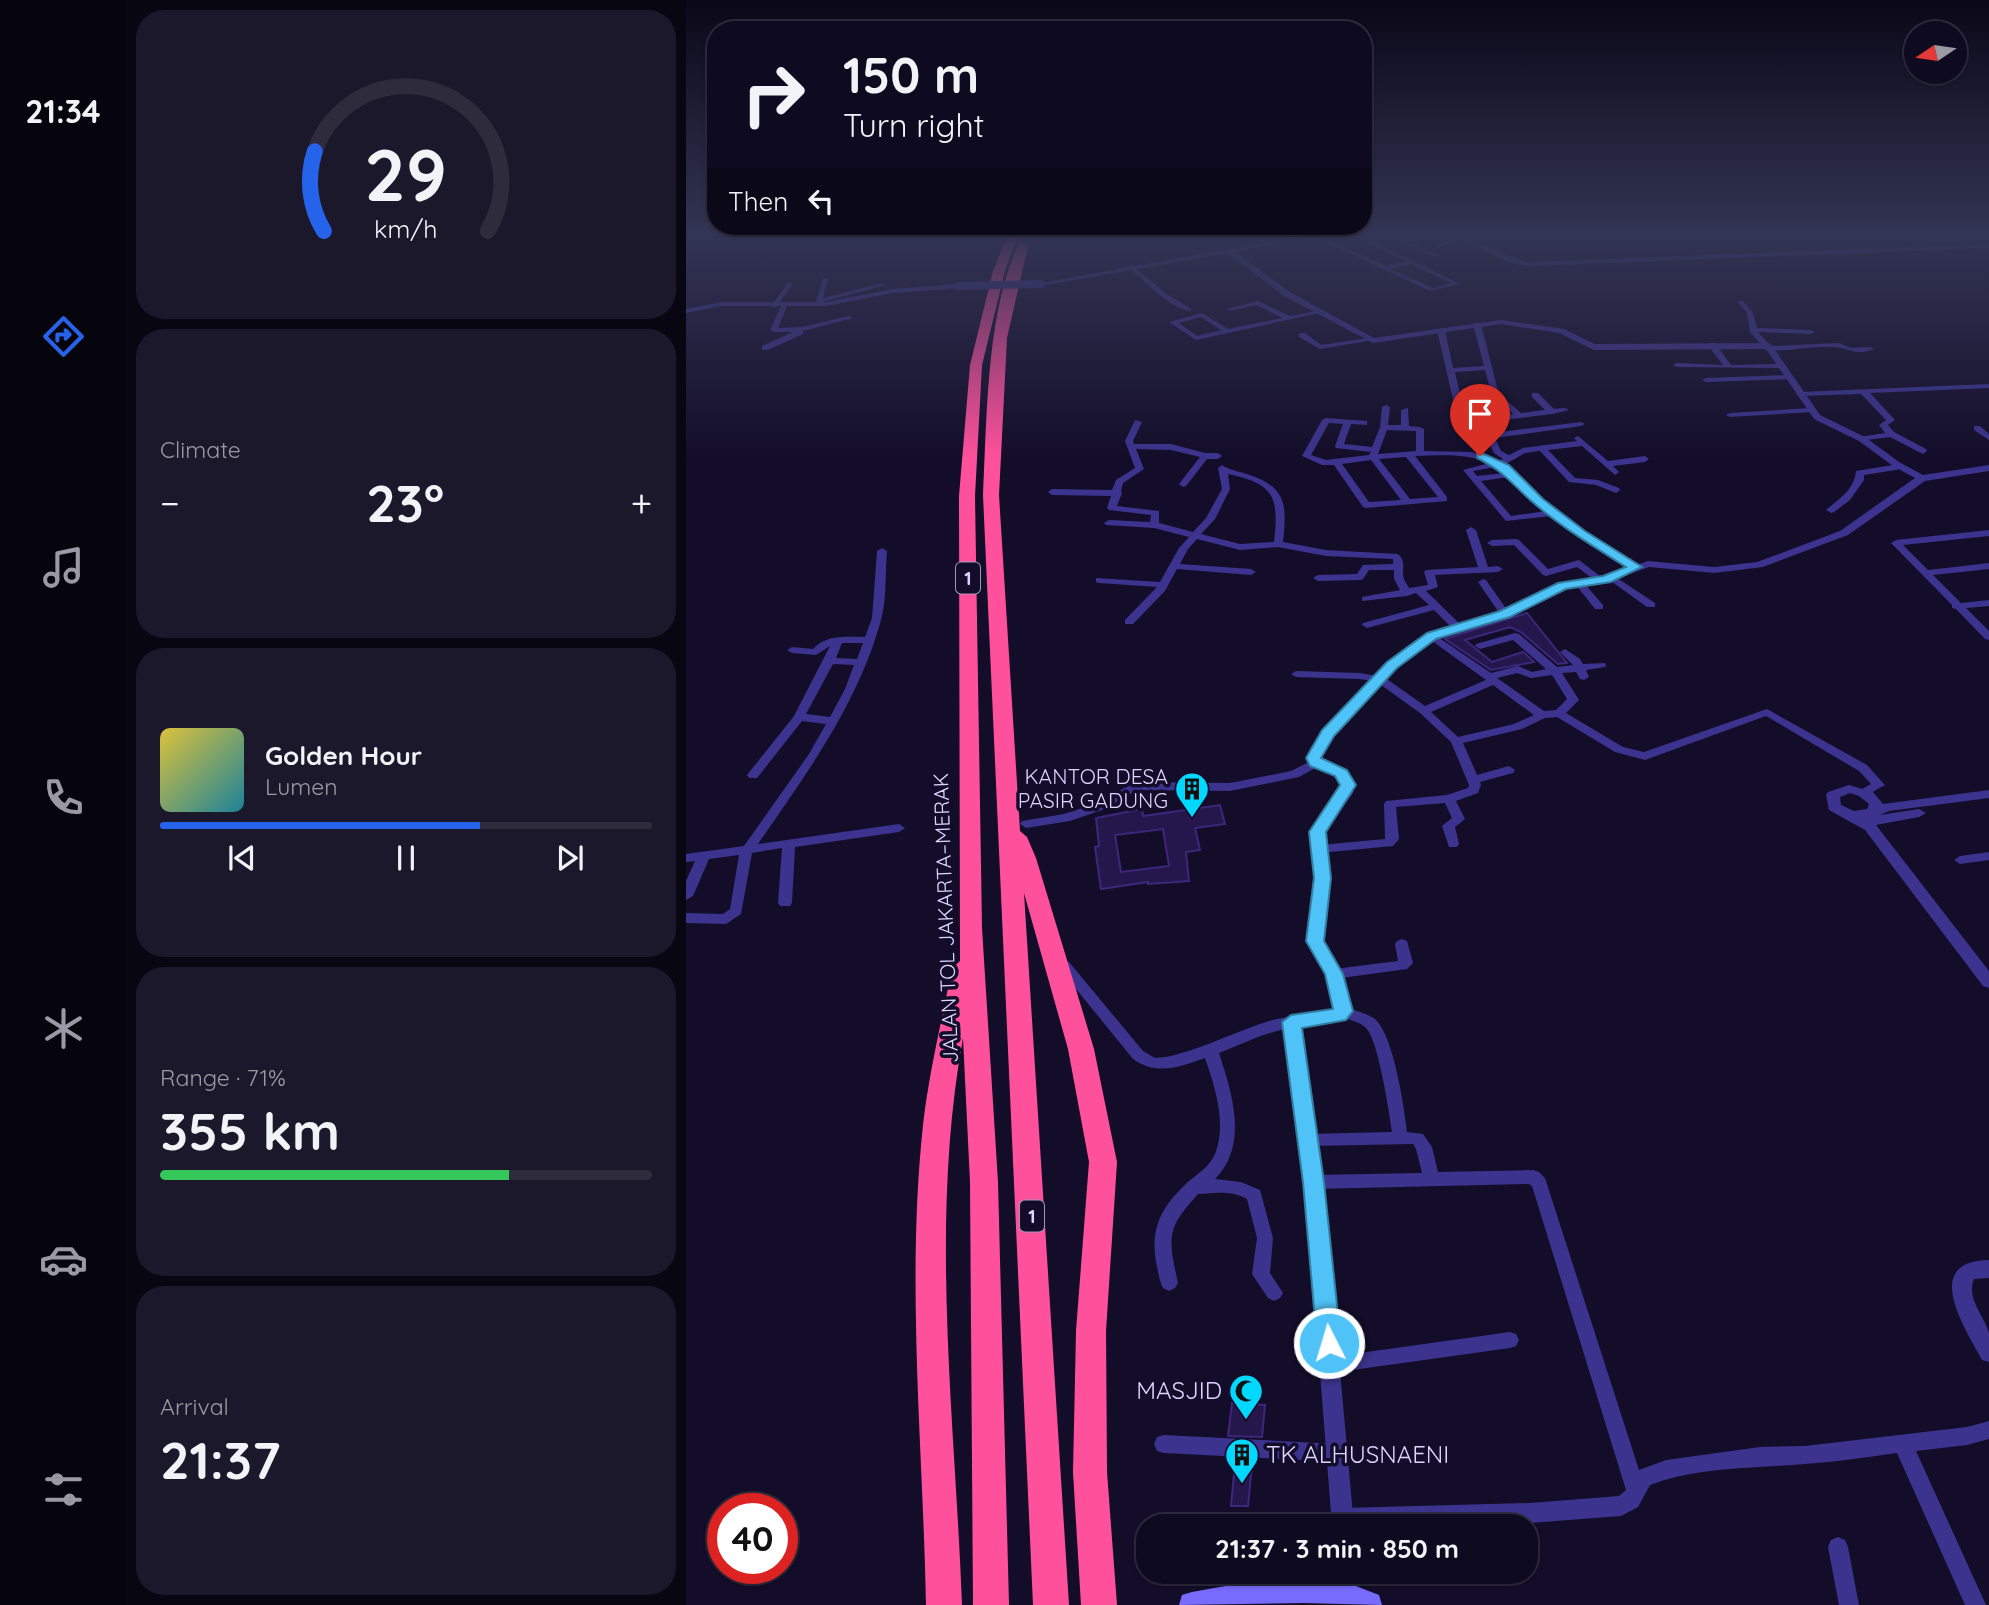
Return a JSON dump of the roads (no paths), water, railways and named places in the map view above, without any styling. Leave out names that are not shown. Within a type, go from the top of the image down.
[{"type":"highway","name":"JALAN TOL JAKARTA–MERAK","points":[[990,309],[976,365],[967,496],[970,928],[984,1182],[991,1605]]},
{"type":"highway","name":"1","points":[[1007,309],[997,363],[990,495],[1018,825],[1051,1605]]},
{"type":"highway","points":[[1018,825],[1081,1049],[1103,1162],[1091,1331],[1090,1472],[1100,1605]]},
{"type":"highway","points":[[944,1605],[932,1292],[933,1192],[935,1143],[970,928]]},
{"type":"main road","points":[[1192,1605],[1285,1589],[1353,1590]]},
{"type":"street","points":[[782,309],[772,329],[801,331]]},
{"type":"street","points":[[1230,309],[1239,314]]},
{"type":"street","points":[[1270,309],[1288,318]]},
{"type":"street","points":[[1315,309],[1370,340]]},
{"type":"street","points":[[1747,309],[1751,313],[1753,330],[1768,347],[1810,410],[1821,420],[1862,439],[1899,467],[1922,478]]},
{"type":"street","points":[[1227,331],[1201,315],[1173,321],[1196,338],[1321,312]]},
{"type":"street","points":[[765,348],[824,322],[849,318]]},
{"type":"street","points":[[1248,319],[1257,324]]},
{"type":"street","points":[[1302,335],[1320,346],[1501,322],[1567,332],[1585,345],[1594,347],[1839,345],[1850,350],[1870,349]]},
{"type":"street","points":[[1456,397],[1495,395],[1477,324]]},
{"type":"street","points":[[1441,330],[1459,408]]},
{"type":"street","points":[[1753,330],[1811,332]]},
{"type":"street","points":[[1712,345],[1729,367]]},
{"type":"street","points":[[1676,365],[1780,366]]},
{"type":"street","points":[[1450,370],[1488,368]]},
{"type":"street","points":[[1706,380],[1789,377]]},
{"type":"street","points":[[1800,394],[1989,386]]},
{"type":"street","points":[[1863,391],[1891,420],[1883,425],[1891,435],[1923,450]]},
{"type":"street","points":[[1535,395],[1552,412]]},
{"type":"street","points":[[1506,402],[1520,416]]},
{"type":"street","points":[[1374,453],[1384,427],[1386,407]]},
{"type":"street","points":[[1405,410],[1405,428]]},
{"type":"street","points":[[1477,410],[1498,453],[1512,474],[1553,513],[1635,567]]},
{"type":"street","points":[[1482,420],[1565,410]]},
{"type":"street","points":[[1730,415],[1810,410]]},
{"type":"street","points":[[1364,423],[1326,420],[1308,447],[1306,456],[1310,459],[1336,462],[1374,453]]},
{"type":"street","points":[[1138,422],[1129,441],[1140,469],[1119,482],[1113,509],[1156,513],[1154,525]]},
{"type":"street","points":[[1348,422],[1339,446],[1374,453],[1477,455],[1504,461]]},
{"type":"street","points":[[1490,436],[1581,424]]},
{"type":"street","points":[[1565,426],[1615,472]]},
{"type":"street","points":[[1384,427],[1420,429],[1420,451]]},
{"type":"street","points":[[1977,428],[1989,438]]},
{"type":"street","points":[[1862,439],[1891,435]]},
{"type":"street","points":[[1467,470],[1504,461],[1523,451],[1584,443]]},
{"type":"street","points":[[1130,446],[1171,447],[1205,456],[1217,456]]},
{"type":"street","points":[[1542,449],[1572,480],[1598,483],[1616,490]]},
{"type":"street","points":[[1374,453],[1408,503]]},
{"type":"street","points":[[1336,462],[1366,505],[1444,499],[1409,455]]},
{"type":"street","points":[[1450,455],[1467,470],[1509,519],[1553,513]]},
{"type":"street","points":[[1183,484],[1205,456]]},
{"type":"street","points":[[1606,464],[1645,459]]},
{"type":"street","points":[[1831,510],[1852,493],[1860,480],[1859,473],[1899,467]]},
{"type":"street","points":[[1315,763],[1315,754],[1328,734],[1409,650],[1432,636],[1505,614],[1556,589],[1605,579],[1635,567],[1654,563],[1729,570],[1777,560],[1844,533],[1922,478],[1989,468]]},
{"type":"street","points":[[1129,622],[1163,585],[1173,566],[1210,519],[1225,493],[1222,469],[1259,481],[1277,498],[1280,515],[1278,544]]},
{"type":"street","points":[[1475,479],[1512,474]]},
{"type":"street","points":[[1052,492],[1118,493]]},
{"type":"street","points":[[1110,523],[1154,525],[1240,547],[1278,544],[1326,553],[1395,556],[1400,567],[1400,580],[1407,593]]},
{"type":"street","points":[[1471,530],[1484,569]]},
{"type":"street","points":[[1989,533],[1896,543],[1989,637]]},
{"type":"street","points":[[1492,543],[1516,542],[1546,573],[1582,564],[1651,605]]},
{"type":"street","points":[[686,918],[717,920],[733,914],[746,852],[815,754],[851,689],[877,618],[882,551]]},
{"type":"street","points":[[1173,566],[1251,572]]},
{"type":"street","points":[[1924,573],[1989,566]]},
{"type":"street","points":[[1318,578],[1360,577],[1366,567],[1400,567]]},
{"type":"street","points":[[1366,599],[1420,591],[1434,586],[1429,572],[1497,569]]},
{"type":"street","points":[[1099,580],[1163,585]]},
{"type":"street","points":[[1483,582],[1505,614]]},
{"type":"street","points":[[1579,583],[1599,607]]},
{"type":"street","points":[[1420,591],[1457,627]]},
{"type":"street","points":[[1956,606],[1989,603]]},
{"type":"street","points":[[1367,625],[1435,607]]},
{"type":"street","points":[[1432,636],[1542,715]]},
{"type":"street","points":[[1456,741],[1518,727],[1542,715],[1559,713],[1573,700],[1555,671],[1515,636],[1480,646]]},
{"type":"street","points":[[792,650],[816,652],[822,645],[838,640],[869,640]]},
{"type":"street","points":[[753,775],[799,717],[838,640]]},
{"type":"street","points":[[1564,652],[1576,661],[1581,672]]},
{"type":"street","points":[[829,661],[860,662]]},
{"type":"street","points":[[1424,711],[1518,668],[1531,675],[1555,671],[1581,672],[1601,665]]},
{"type":"street","points":[[1296,674],[1380,679],[1424,711],[1456,741],[1473,780],[1474,790],[1448,799],[1390,798],[1392,842],[1320,849]]},
{"type":"street","points":[[1559,713],[1619,750],[1645,756],[1768,712],[1869,774],[1879,785],[1863,792]]},
{"type":"street","points":[[799,717],[832,721]]},
{"type":"street","points":[[1018,825],[1066,818],[1098,807],[1136,786],[1230,787],[1295,774],[1315,763],[1341,773],[1348,785],[1317,832],[1322,878],[1315,941],[1334,974],[1342,1012]]},
{"type":"street","points":[[1473,780],[1509,770]]},
{"type":"street","points":[[1870,818],[1876,804],[1863,792],[1849,789],[1833,794],[1832,803],[1846,814],[1870,818],[1989,804]]},
{"type":"street","points":[[1870,818],[1887,807],[1989,794]]},
{"type":"street","points":[[1448,799],[1459,819],[1448,826],[1453,844]]},
{"type":"street","points":[[1870,818],[1989,982]]},
{"type":"street","points":[[686,858],[746,852],[899,828]]},
{"type":"street","points":[[785,903],[789,845]]},
{"type":"street","points":[[686,896],[703,858]]},
{"type":"street","points":[[1960,860],[1988,858]]},
{"type":"street","points":[[1334,974],[1402,966],[1406,962],[1402,944]]},
{"type":"street","points":[[1052,951],[1138,1055],[1158,1064],[1210,1051],[1289,1023],[1342,1012],[1367,1021],[1376,1030],[1394,1096],[1400,1136]]},
{"type":"street","points":[[1289,1023],[1314,1182],[1342,1514]]},
{"type":"street","points":[[1169,1283],[1161,1232],[1171,1212],[1218,1165],[1225,1143],[1225,1103],[1210,1051]]},
{"type":"street","points":[[1308,1140],[1400,1136],[1422,1141],[1431,1178]]},
{"type":"street","points":[[1314,1182],[1526,1175],[1539,1183],[1635,1489]]},
{"type":"street","points":[[1194,1187],[1221,1185],[1248,1190],[1254,1195],[1265,1238],[1261,1274],[1274,1293]]},
{"type":"street","points":[[1989,1269],[1968,1272],[1963,1276],[1961,1288],[1989,1353]]},
{"type":"street","points":[[1331,1365],[1510,1340]]},
{"type":"street","points":[[1484,1514],[1621,1506],[1631,1500],[1635,1489],[1652,1472],[1666,1469],[1760,1456],[1805,1455],[1967,1436],[1989,1430]]},
{"type":"street","points":[[1902,1443],[1976,1605]]},
{"type":"street","points":[[1164,1444],[1338,1453]]},
{"type":"street","points":[[1838,1547],[1849,1605]]},
{"type":"place","name":"KANTOR DESA PASIR GADUNG","points":[[1192,819]]},
{"type":"place","name":"MASJID","points":[[1246,1421]]},
{"type":"place","name":"TK ALHUSNAENI","points":[[1242,1485]]}]
